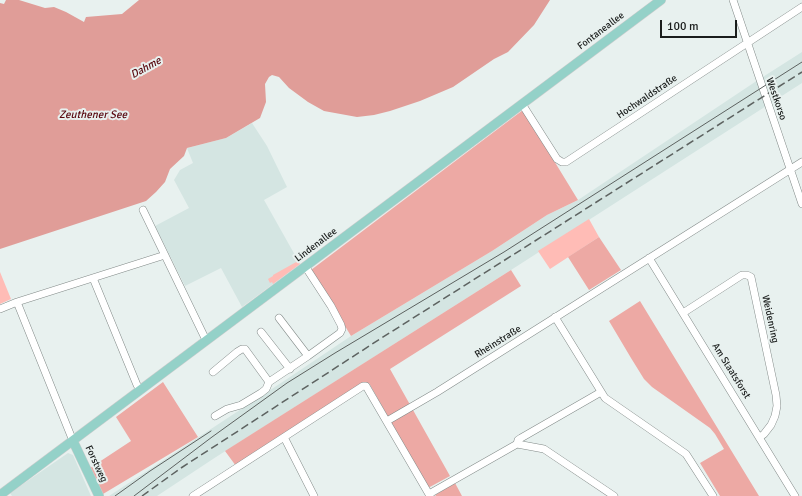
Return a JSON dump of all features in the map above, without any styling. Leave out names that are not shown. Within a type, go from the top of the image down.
[{"type":"main road","name":"Fontaneallee","points":[[572,66],[661,0]]},
{"type":"main road","name":"Lindenallee","points":[[0,496],[572,66]]},
{"type":"main road","name":"Forstweg","points":[[73,441],[99,496]]},
{"type":"street","name":"Westkorso","points":[[733,0],[802,204]]},
{"type":"street","name":"Hochwaldstraße","points":[[522,104],[557,159],[562,162],[566,162],[802,7]]},
{"type":"street","name":"Rheinstraße","points":[[387,422],[802,162]]},
{"type":"street","points":[[143,210],[204,335],[208,340]]},
{"type":"street","points":[[0,309],[17,302],[165,255]]},
{"type":"street","name":"Am Staatsforst","points":[[649,258],[795,496]]},
{"type":"street","points":[[215,416],[227,409],[249,401],[266,389],[269,382],[290,369],[340,333],[342,325],[305,266]]},
{"type":"street","name":"Weidenring","points":[[683,313],[742,275],[747,275],[751,278],[777,406],[771,425],[760,438]]},
{"type":"street","points":[[92,278],[137,386],[141,390]]},
{"type":"street","points":[[17,302],[73,441]]},
{"type":"street","points":[[555,317],[605,398],[686,454],[713,496]]},
{"type":"street","points":[[279,318],[308,356]]},
{"type":"street","points":[[261,332],[290,369]]},
{"type":"street","points":[[213,372],[237,352],[245,349],[269,382]]},
{"type":"street","points":[[194,496],[201,494],[284,437],[363,386],[366,386],[429,495],[517,444],[518,440],[521,438],[601,392]]},
{"type":"street","points":[[284,437],[314,496]]},
{"type":"street","points":[[517,444],[544,449],[614,496]]},
{"type":"shaded area","points":[[802,52],[802,83],[511,270],[157,496],[109,496],[351,336],[492,251],[547,215],[578,200]]},
{"type":"shaded area","points":[[523,110],[578,200],[547,215],[492,251],[351,336],[311,270]]},
{"type":"shaded area","points":[[252,123],[267,146],[287,187],[264,200],[300,264],[242,307],[221,268],[185,286],[155,226],[189,208],[174,180],[180,170],[193,163],[187,148],[226,138]]},
{"type":"shaded area","points":[[589,219],[599,237],[550,269],[538,251]]},
{"type":"shaded area","points":[[599,237],[621,270],[589,290],[568,257]]},
{"type":"shaded area","points":[[298,261],[300,264],[273,284],[272,282],[270,283],[268,279],[273,275]]},
{"type":"shaded area","points":[[511,270],[521,286],[390,369],[450,476],[428,488],[369,383],[362,383],[236,466],[225,451]]},
{"type":"shaded area","points":[[0,272],[11,299],[0,304]]},
{"type":"shaded area","points":[[640,301],[759,496],[720,496],[700,463],[724,449],[715,434],[710,428],[652,387],[644,379],[631,358],[609,321]]},
{"type":"shaded area","points":[[163,382],[198,437],[103,494],[90,468],[131,441],[116,417]]},
{"type":"shaded area","points":[[68,453],[73,455],[91,496],[12,496],[10,493]]},
{"type":"shaded area","points":[[455,483],[462,496],[435,495]]},
{"type":"water","name":"Zeuthener See","points":[[6,0],[19,0],[45,8],[54,7],[84,22],[86,17],[122,14],[139,0],[550,0],[534,25],[508,52],[494,59],[453,87],[420,101],[390,111],[357,117],[324,111],[308,102],[289,88],[279,77],[272,75],[265,84],[266,102],[260,118],[226,138],[187,148],[184,156],[170,169],[165,182],[146,201],[0,249],[0,3],[4,4]]},
{"type":"tram line","points":[[134,496],[287,383],[504,252],[802,62]]},
{"type":"tram line","points":[[115,496],[211,431]]},
{"type":"railway","points":[[142,496],[181,468],[380,339],[802,72]]},
{"type":"water label","name":"Dahme","points":[[146,68]]}]
